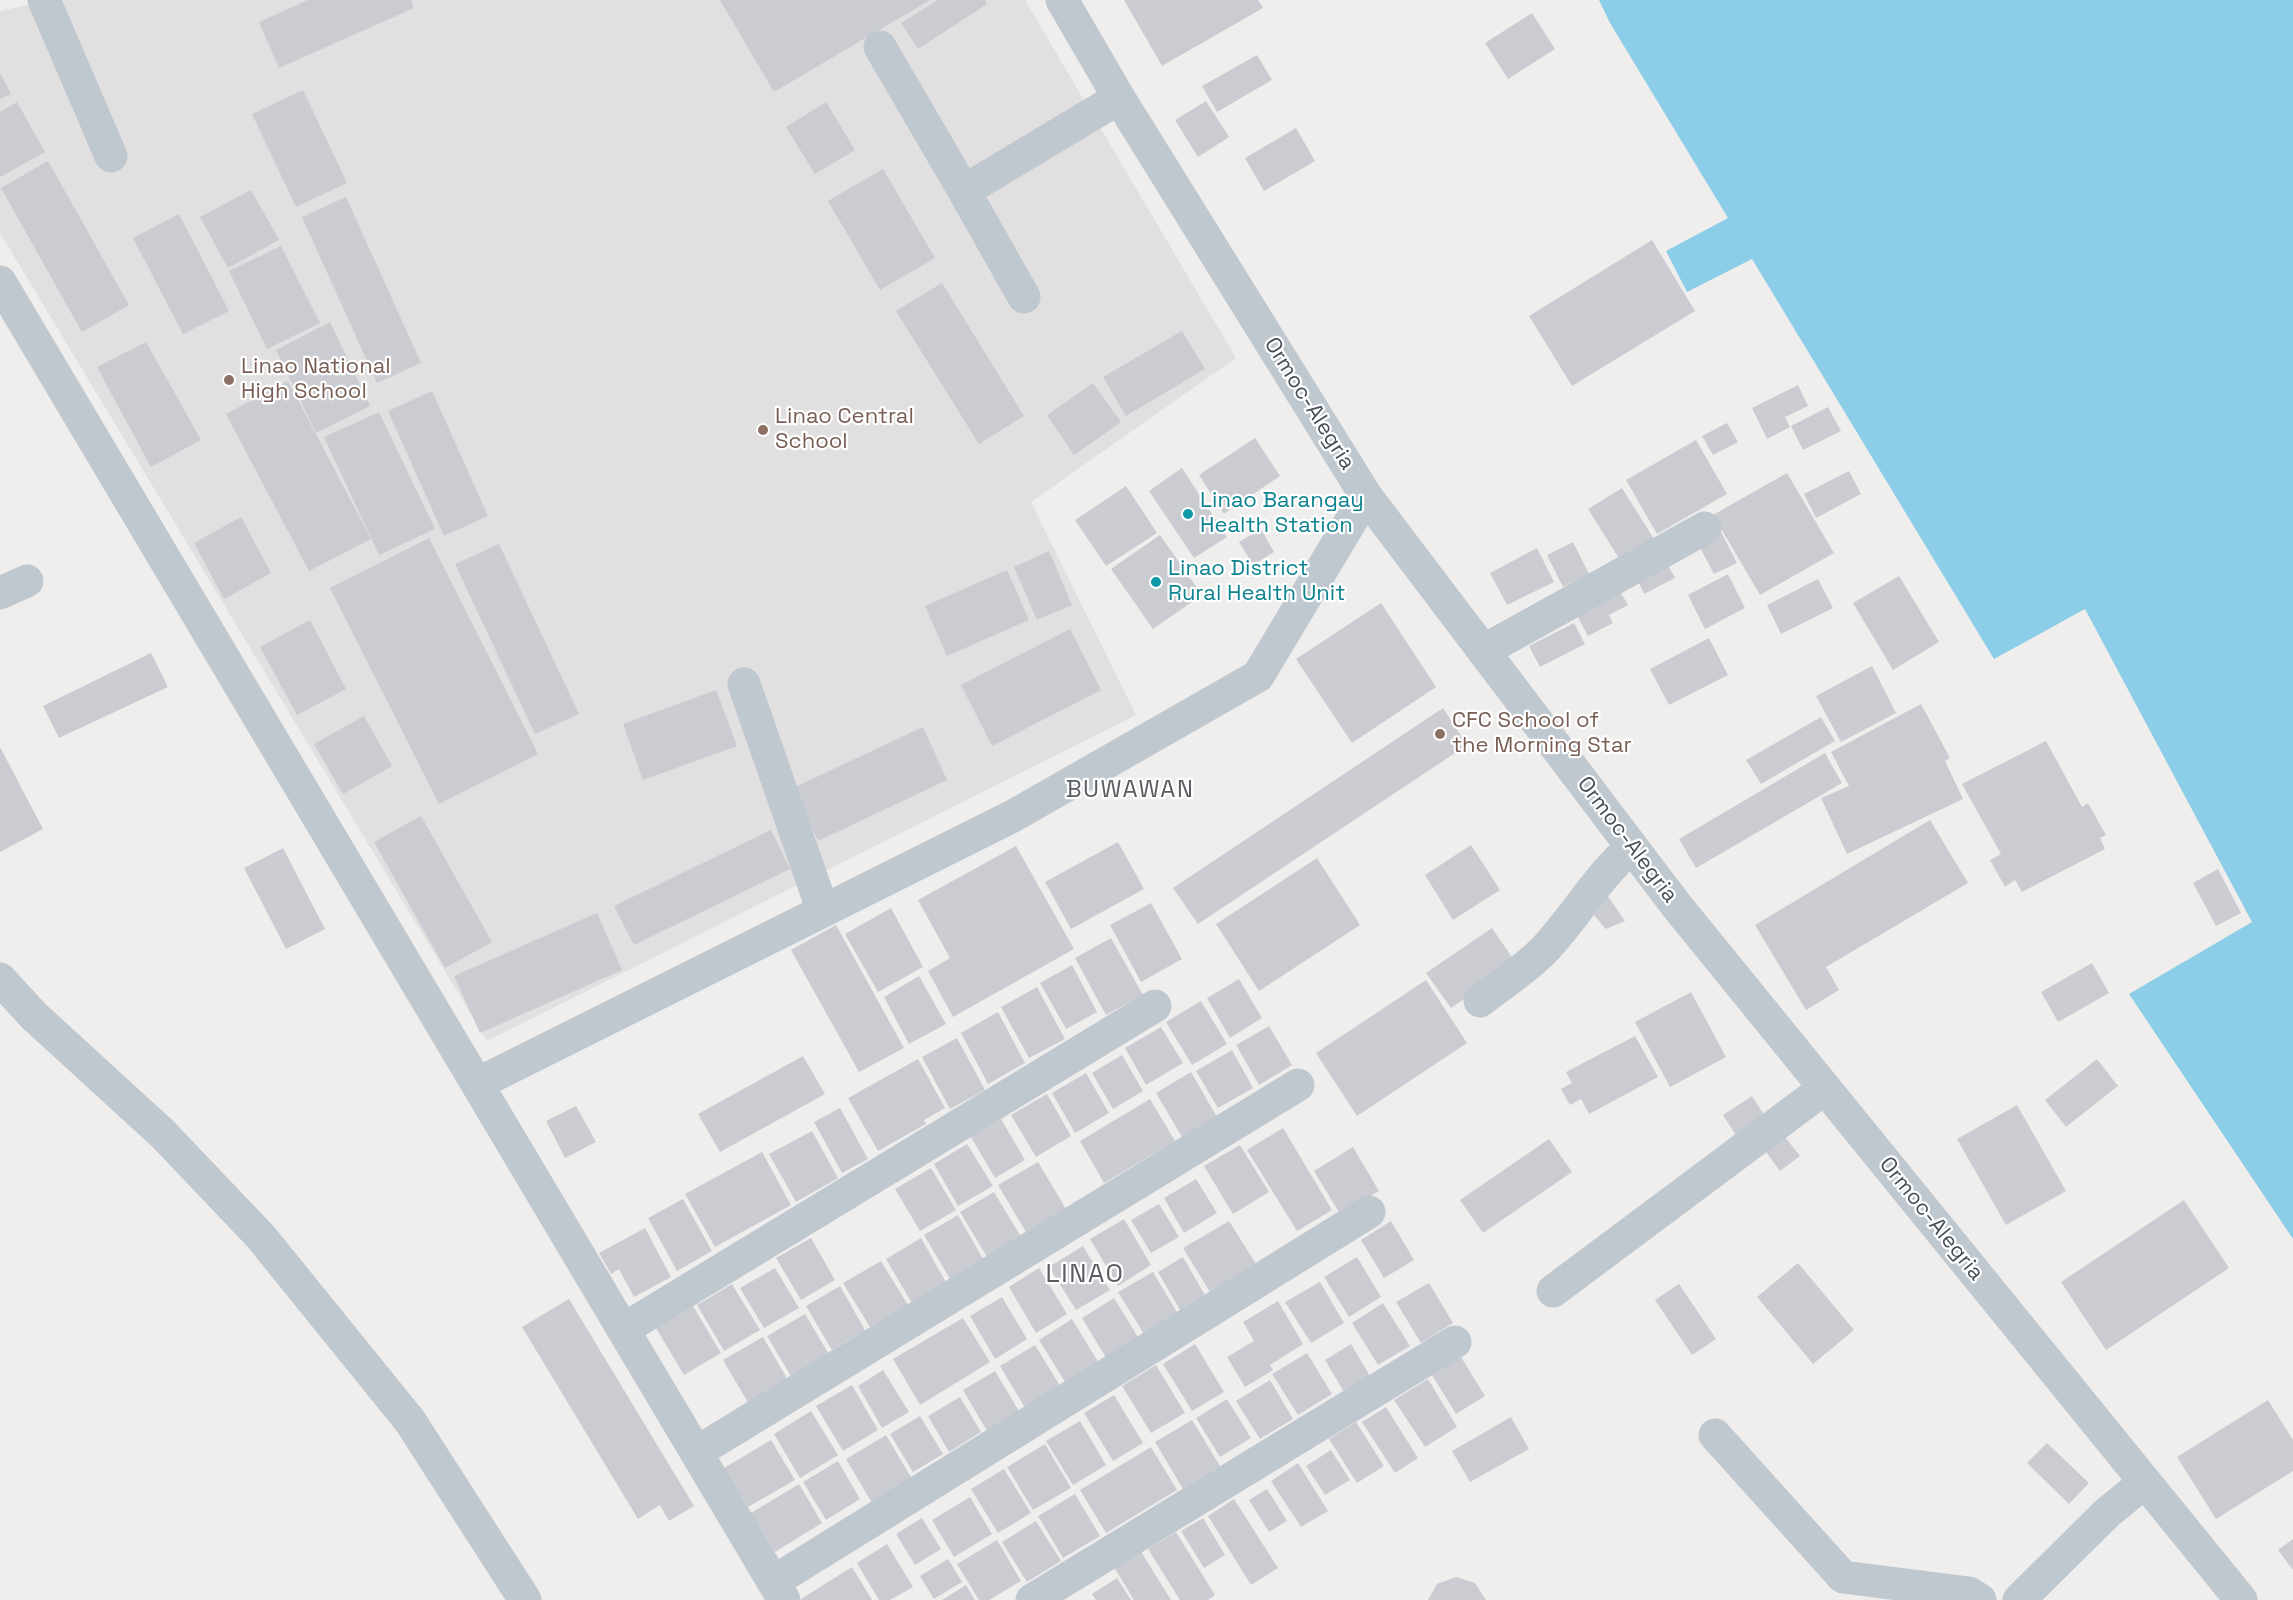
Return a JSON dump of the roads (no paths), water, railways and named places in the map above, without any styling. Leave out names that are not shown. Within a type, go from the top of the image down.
[{"type":"street","points":[[44,0],[111,156]]},
{"type":"street","name":"Ormoc-Alegria","points":[[1062,0],[1119,98],[1366,496],[1632,848],[2241,1600]]},
{"type":"street","points":[[880,47],[1024,297]]},
{"type":"street","points":[[964,191],[1119,98]]},
{"type":"street","points":[[0,282],[779,1591],[1369,1212]]},
{"type":"street","points":[[477,1084],[1012,816],[1258,676],[1366,496]]},
{"type":"street","points":[[1483,651],[1705,528]]},
{"type":"street","points":[[744,684],[823,911]]},
{"type":"street","points":[[1480,1001],[1544,951],[1574,916],[1609,867],[1632,848]]},
{"type":"street","points":[[0,979],[34,1016],[163,1134],[261,1237],[410,1421],[525,1600]]},
{"type":"street","points":[[624,1329],[1155,1006]]},
{"type":"street","points":[[697,1452],[1299,1085]]},
{"type":"street","points":[[1553,1291],[1825,1088]]},
{"type":"street","points":[[1032,1600],[1455,1342]]},
{"type":"street","points":[[1715,1435],[1843,1577],[1969,1593],[1980,1600]]},
{"type":"street","points":[[2019,1600],[2107,1513],[2145,1482]]},
{"type":"water","points":[[1599,0],[2293,0],[2293,1239],[2129,994],[2252,922],[2085,609],[1994,659],[1752,259],[1687,292],[1666,251],[1728,218],[1610,23]]},
{"type":"place","name":"Linao National High School","points":[[229,380]]},
{"type":"place","name":"Linao Central School","points":[[763,430]]},
{"type":"place","name":"Linao Barangay Health Station","points":[[1188,514]]},
{"type":"place","name":"Linao District Rural Health Unit","points":[[1156,582]]},
{"type":"place","name":"CFC School of the Morning Star","points":[[1440,734]]},
{"type":"district","name":"BUWAWAN","points":[[1130,790]]},
{"type":"district","name":"LINAO","points":[[1085,1275]]}]
